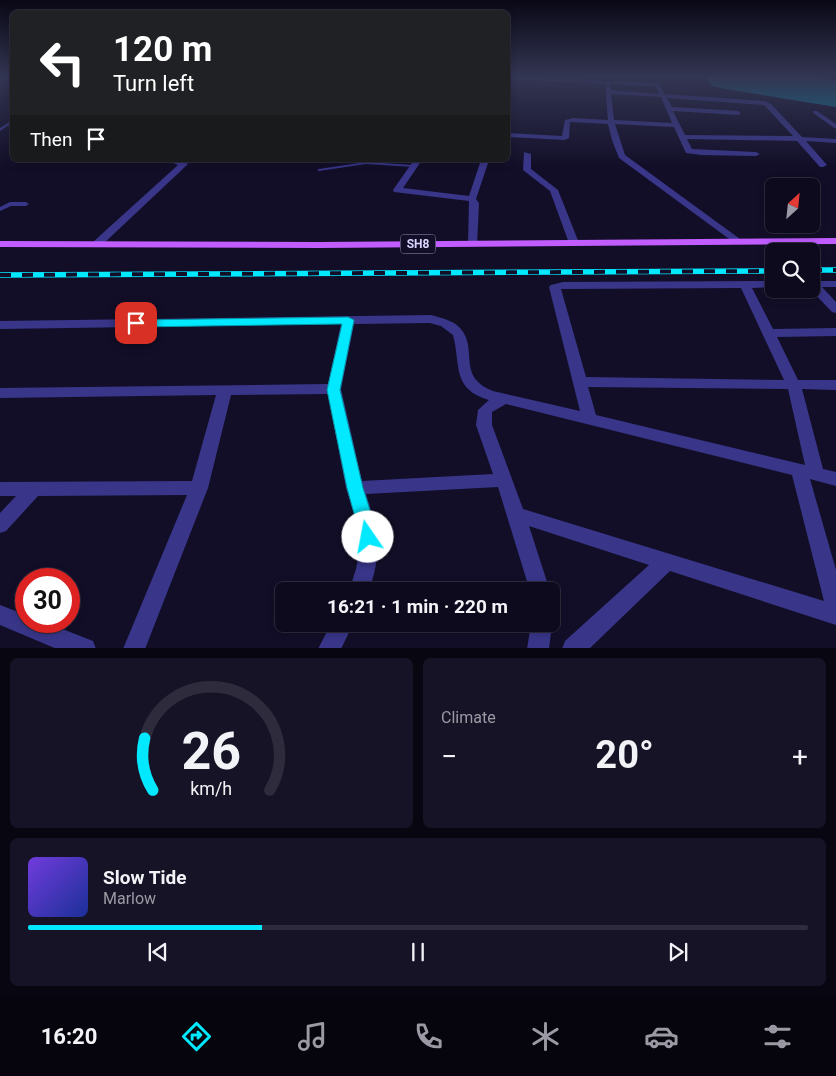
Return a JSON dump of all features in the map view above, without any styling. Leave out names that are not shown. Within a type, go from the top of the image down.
[{"type":"main road","name":"SH8","points":[[0,244],[473,244],[836,241]]},
{"type":"street","points":[[610,107],[618,148],[622,156],[736,241]]},
{"type":"street","points":[[771,107],[798,139],[823,164]]},
{"type":"street","points":[[738,113],[670,109],[688,150],[692,152],[756,154]]},
{"type":"street","points":[[815,112],[836,127]]},
{"type":"street","points":[[510,135],[563,138],[566,137],[568,121],[677,125]]},
{"type":"street","points":[[682,137],[836,141]]},
{"type":"street","points":[[527,154],[528,172],[551,186],[556,193],[574,243]]},
{"type":"street","points":[[97,244],[186,162]]},
{"type":"street","points":[[473,244],[474,203],[472,198],[484,162]]},
{"type":"street","points":[[416,163],[397,191],[472,198]]},
{"type":"street","points":[[745,284],[794,386],[808,472],[836,606]]},
{"type":"street","points":[[590,420],[555,291],[557,285],[765,284]]},
{"type":"street","points":[[820,284],[836,284]]},
{"type":"street","points":[[820,292],[836,309]]},
{"type":"street","points":[[0,325],[431,319],[444,322],[460,334],[464,370],[468,380],[480,391],[505,399],[836,479]]},
{"type":"street","points":[[348,320],[334,390],[355,488],[367,526],[369,548],[362,582]]},
{"type":"street","points":[[769,333],[836,332]]},
{"type":"street","points":[[579,382],[836,385]]},
{"type":"street","points":[[134,648],[199,488],[225,390]]},
{"type":"street","points":[[0,393],[334,390]]},
{"type":"street","points":[[505,399],[492,404],[485,410],[484,425],[505,480],[538,582]]},
{"type":"street","points":[[355,488],[505,480]]},
{"type":"street","points":[[0,488],[199,488]]},
{"type":"street","points":[[0,525],[34,488]]},
{"type":"street","points":[[516,514],[836,615]]},
{"type":"street","points":[[574,648],[667,561]]},
{"type":"street","points":[[0,615],[85,648]]},
{"type":"street","points":[[329,648],[338,632]]},
{"type":"street","points":[[538,648],[540,632]]},
{"type":"lane","points":[[319,170],[366,163],[416,163]]},
{"type":"lane","points":[[0,209],[10,204],[26,204]]},
{"type":"railway","points":[[820,270],[836,270]]},
{"type":"railway","points":[[0,275],[765,271]]},
{"type":"route","points":[[136,323],[348,320],[334,390],[355,488],[367,526],[368,537]]}]
